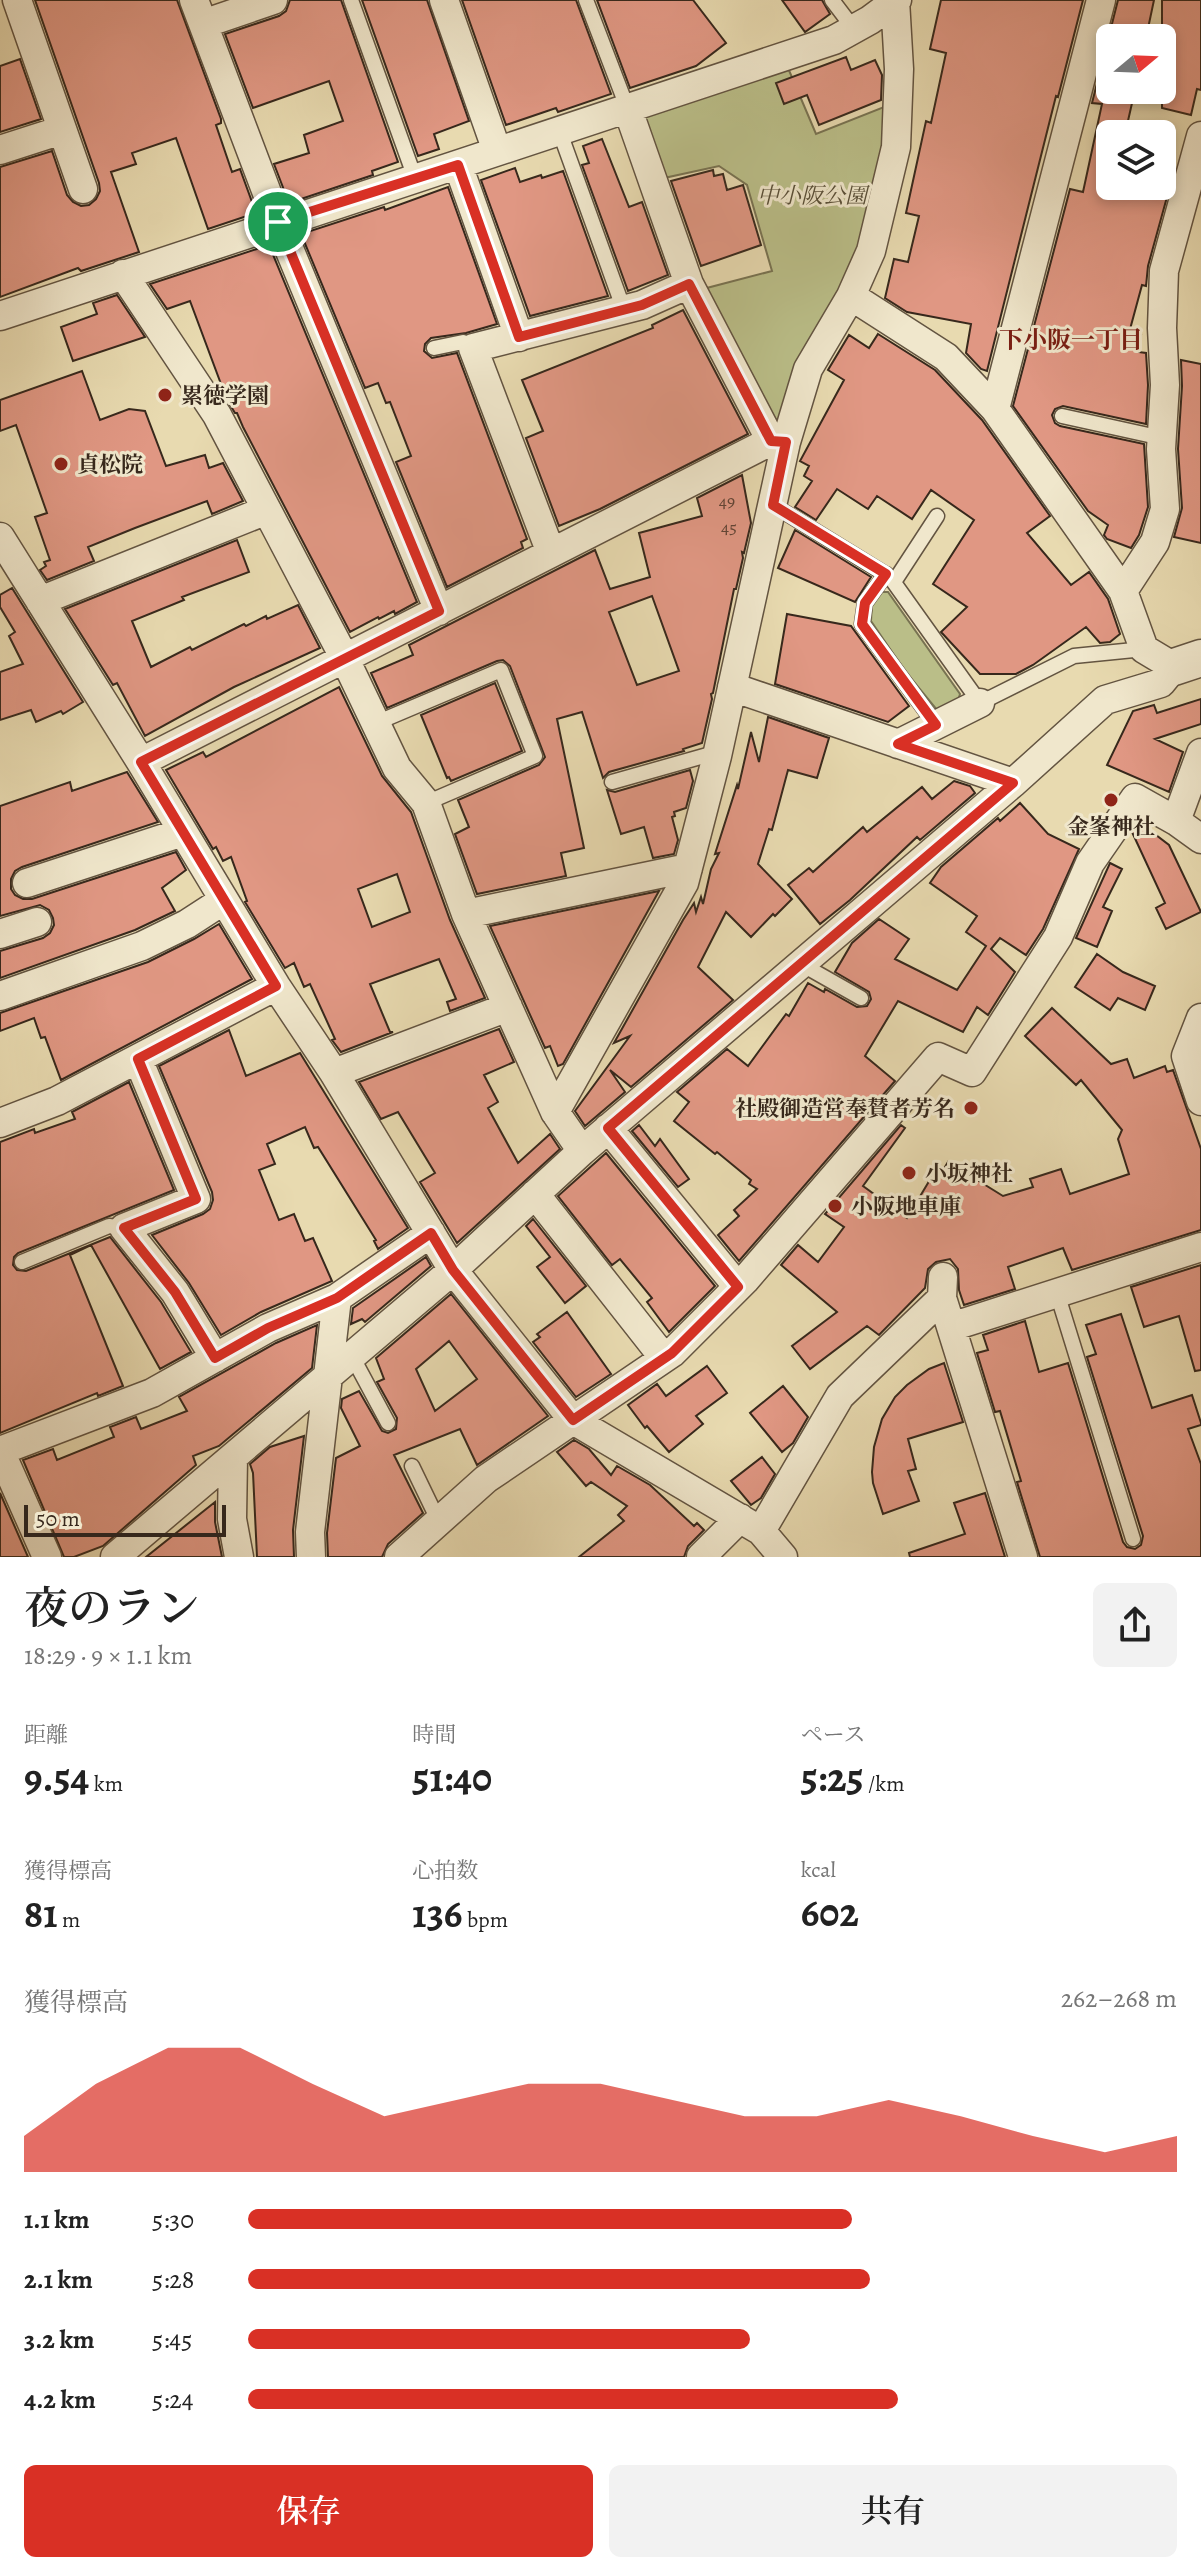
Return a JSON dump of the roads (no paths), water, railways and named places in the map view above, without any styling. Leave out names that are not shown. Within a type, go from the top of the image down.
[{"type":"street","points":[[17,0],[83,189]]},
{"type":"street","points":[[273,0],[199,12],[278,222],[439,611]]},
{"type":"street","points":[[444,0],[497,151]]},
{"type":"street","points":[[0,316],[834,40],[895,0]]},
{"type":"street","points":[[555,1112],[684,883],[718,752],[773,505],[778,441],[808,369],[851,296],[871,251],[896,147],[899,69],[895,0]]},
{"type":"street","points":[[995,409],[1101,0]]},
{"type":"street","points":[[627,107],[689,284],[778,441]]},
{"type":"street","points":[[0,150],[62,130]]},
{"type":"street","points":[[1123,591],[1155,542],[1165,509],[1162,438],[1164,271],[1201,136]]},
{"type":"street","points":[[458,165],[519,337]]},
{"type":"street","points":[[123,274],[217,415],[344,657],[397,768],[426,803],[466,914],[555,1112],[582,1151]]},
{"type":"street","points":[[551,553],[473,348],[642,305],[689,284]]},
{"type":"street","points":[[115,1557],[453,1270],[608,1128],[1013,783],[1105,700],[1161,683],[1173,658],[995,409],[946,357],[851,296]]},
{"type":"street","points":[[141,762],[344,657],[778,441]]},
{"type":"street","points":[[40,601],[267,510]]},
{"type":"street","points":[[0,537],[10,571],[40,601],[453,1270],[573,1420],[750,1524],[783,1557]]},
{"type":"street","points":[[732,687],[1013,783]]},
{"type":"street","points":[[898,744],[980,703]]},
{"type":"street","points":[[1176,821],[1201,753]]},
{"type":"street","points":[[399,1557],[486,1479],[664,1358],[738,1287],[938,1057],[972,1072],[1058,937],[1090,863],[1135,798],[1201,839]]},
{"type":"street","points":[[27,883],[183,832]]},
{"type":"street","points":[[466,914],[688,868]]},
{"type":"street","points":[[0,996],[142,946],[187,924],[224,900]]},
{"type":"street","points":[[0,934],[37,922]]},
{"type":"street","points":[[0,1123],[57,1101],[276,986]]},
{"type":"street","points":[[334,1073],[508,1007]]},
{"type":"street","points":[[1201,1018],[1186,1056],[1201,1101]]},
{"type":"street","points":[[138,1059],[196,1199],[124,1228],[175,1292],[215,1358]]},
{"type":"street","points":[[608,1128],[738,1287]]},
{"type":"street","points":[[535,1194],[664,1358]]},
{"type":"street","points":[[47,1557],[0,1451],[152,1393],[268,1328],[337,1298],[431,1233]]},
{"type":"street","points":[[951,1327],[1201,1247]]},
{"type":"street","points":[[701,1557],[750,1524],[840,1396],[942,1288],[951,1327],[1023,1557]]},
{"type":"street","points":[[311,1557],[310,1532],[337,1298]]},
{"type":"street","points":[[233,1457],[232,1519],[239,1557]]},
{"type":"lane","points":[[351,0],[415,178]]},
{"type":"lane","points":[[586,0],[627,107]]},
{"type":"lane","points":[[832,0],[854,29]]},
{"type":"lane","points":[[559,130],[624,310]]},
{"type":"lane","points":[[434,348],[463,342],[473,348]]},
{"type":"lane","points":[[1062,416],[1162,438]]},
{"type":"lane","points":[[773,505],[890,578],[980,703],[1074,656],[1173,658]]},
{"type":"lane","points":[[936,725],[862,624],[865,603],[890,578],[937,516]]},
{"type":"lane","points":[[376,723],[501,670],[535,756],[426,803]]},
{"type":"lane","points":[[612,782],[718,752]]},
{"type":"lane","points":[[801,964],[861,998]]},
{"type":"lane","points":[[22,1262],[109,1226],[124,1228]]},
{"type":"lane","points":[[1057,1293],[1133,1539]]},
{"type":"lane","points":[[352,1356],[388,1423]]},
{"type":"lane","points":[[412,1466],[439,1522]]},
{"type":"place","name":"累徳学園","points":[[165,395]]},
{"type":"place","name":"貞松院","points":[[61,464]]},
{"type":"place","name":"金峯神社","points":[[1111,800]]},
{"type":"place","name":"社殿御造営奉賛者芳名","points":[[971,1108]]},
{"type":"place","name":"小坂神社","points":[[909,1173]]},
{"type":"place","name":"小阪地車庫","points":[[835,1206]]},
{"type":"district","name":"下小阪一丁目","points":[[1071,340]]},
{"type":"park label","name":"中小阪公園","points":[[812,195]]}]
